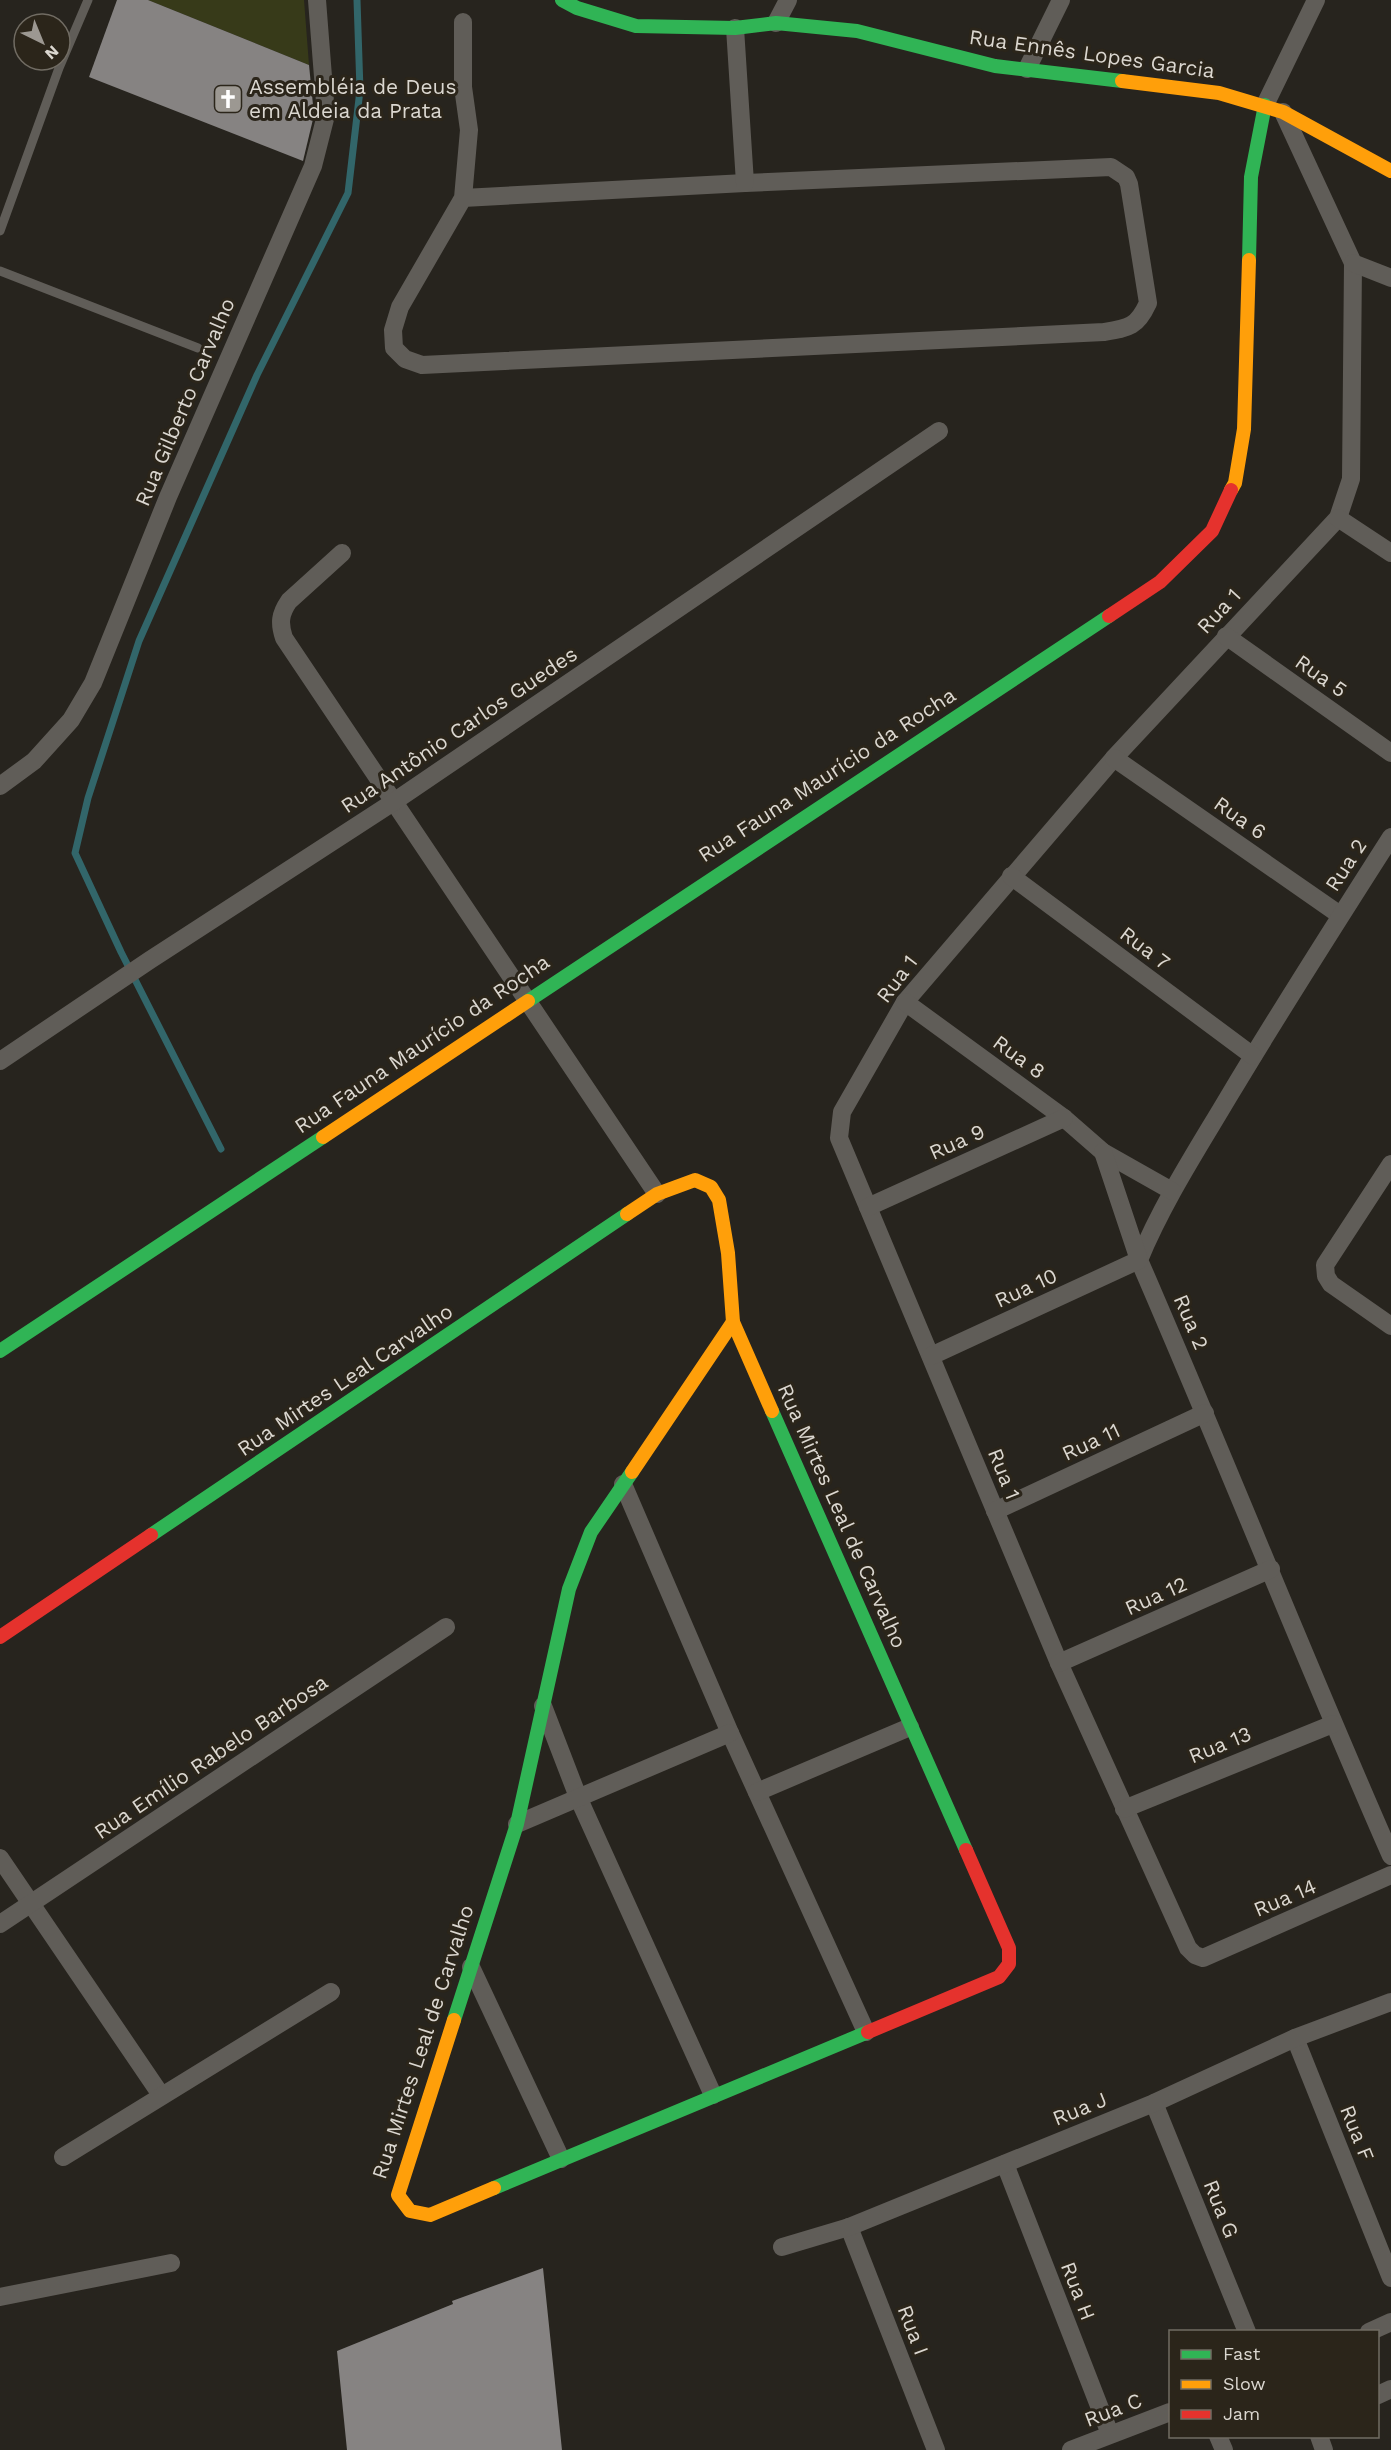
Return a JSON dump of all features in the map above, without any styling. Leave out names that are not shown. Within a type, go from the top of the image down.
[{"type":"street","name":"Rua Gilberto Carvalho","points":[[0,786],[34,761],[71,720],[93,683],[168,497],[313,166],[326,116],[317,0]]},
{"type":"street","name":"Rua Ennês Lopes Garcia","points":[[562,0],[577,8],[636,26],[735,28],[776,23],[857,31],[995,66],[1219,93],[1283,112],[1391,171]]},
{"type":"street","points":[[776,23],[788,0]]},
{"type":"street","points":[[1027,69],[1061,0]]},
{"type":"street","name":"Rua Fauna Maurício da Rocha","points":[[0,1351],[1160,582],[1212,531],[1235,483],[1244,429],[1251,177],[1265,105],[1316,0]]},
{"type":"street","points":[[463,22],[463,87],[469,130],[463,198],[400,307],[393,330],[394,348],[405,359],[422,365],[1104,333],[1129,328],[1141,318],[1148,303],[1129,184],[1126,177],[1111,167],[463,198]]},
{"type":"street","points":[[735,28],[746,183]]},
{"type":"street","name":"Rua 1","points":[[1195,1955],[1188,1948],[1059,1663],[839,1138],[842,1112],[905,1002],[1114,758],[1338,518],[1351,479],[1353,262],[1283,112]]},
{"type":"street","points":[[1353,262],[1391,278]]},
{"type":"street","name":"Rua Antônio Carlos Guedes","points":[[0,1061],[150,960],[395,801],[939,431]]},
{"type":"street","points":[[1338,518],[1391,553]]},
{"type":"street","points":[[342,553],[289,601],[282,611],[280,625],[284,638],[395,801],[525,1001],[657,1194]]},
{"type":"street","name":"Rua 5","points":[[1226,636],[1391,753]]},
{"type":"street","name":"Rua 6","points":[[1114,758],[1341,915]]},
{"type":"street","name":"Rua 2","points":[[1391,837],[1253,1056],[1172,1191],[1154,1223],[1139,1260],[1271,1569],[1333,1724],[1391,1856]]},
{"type":"street","name":"Rua 7","points":[[1011,876],[1253,1056]]},
{"type":"street","name":"Rua 8","points":[[905,1002],[1064,1118],[1103,1152],[1172,1191]]},
{"type":"street","name":"Rua 9","points":[[868,1207],[1064,1118]]},
{"type":"street","points":[[1103,1152],[1139,1260]]},
{"type":"street","points":[[1391,1164],[1325,1265],[1326,1276],[1331,1284],[1391,1326]]},
{"type":"street","name":"Rua Mirtes Leal Carvalho","points":[[0,1637],[657,1194],[695,1180],[708,1184],[717,1193]]},
{"type":"street","name":"Rua Mirtes Leal de Carvalho","points":[[717,1193],[725,1232],[733,1322],[1009,1948],[1009,1964],[999,1977],[712,2095],[430,2215],[417,2215],[404,2208],[398,2195],[517,1824],[569,1589],[591,1532],[733,1322]]},
{"type":"street","name":"Rua 10","points":[[932,1356],[1139,1260]]},
{"type":"street","name":"Rua 11","points":[[995,1511],[1205,1413]]},
{"type":"street","points":[[622,1484],[730,1733],[866,2032]]},
{"type":"street","name":"Rua 12","points":[[1059,1663],[1271,1569]]},
{"type":"street","name":"Rua Emílio Rabelo Barbosa","points":[[0,1924],[446,1627]]},
{"type":"street","points":[[542,1704],[578,1797],[712,2095]]},
{"type":"street","name":"Rua 13","points":[[1124,1809],[1333,1724]]},
{"type":"street","points":[[757,1792],[910,1727]]},
{"type":"street","points":[[517,1824],[730,1733]]},
{"type":"street","points":[[0,1858],[161,2095]]},
{"type":"street","name":"Rua 14","points":[[1195,1955],[1203,1958],[1391,1875]]},
{"type":"street","points":[[471,1967],[561,2159]]},
{"type":"street","points":[[63,2157],[331,1992]]},
{"type":"street","name":"Rua J","points":[[782,2247],[849,2227],[1154,2103],[1295,2038],[1391,2002]]},
{"type":"street","name":"Rua F","points":[[1295,2038],[1391,2278]]},
{"type":"street","name":"Rua G","points":[[1154,2103],[1247,2330]]},
{"type":"street","name":"Rua H","points":[[1005,2164],[1110,2434]]},
{"type":"street","name":"Rua I","points":[[849,2227],[936,2450]]},
{"type":"street","points":[[0,2297],[171,2263]]},
{"type":"street","points":[[1371,2330],[1391,2322]]},
{"type":"street","name":"Rua C","points":[[1071,2450],[1169,2412]]},
{"type":"lane","points":[[0,231],[59,69],[88,0]]},
{"type":"lane","points":[[0,271],[198,348]]},
{"type":"green space","points":[[148,0],[304,0],[309,65]]},
{"type":"building","name":"Assembléia de Deus em Aldeia da Prata","points":[[117,0],[148,0],[309,65],[314,115],[303,161],[89,77]]},
{"type":"building","points":[[543,2268],[562,2450],[347,2450],[337,2351],[453,2304],[452,2301]]},
{"type":"waterway","points":[[221,1149],[121,952],[75,853],[88,798],[139,641],[257,375],[348,193],[360,90],[357,0]]},
{"type":"traffic: fast","points":[[562,0],[577,8],[636,26],[735,28],[776,23],[857,31],[995,66],[1122,81]]},
{"type":"traffic: fast","points":[[1249,260],[1251,177],[1265,105]]},
{"type":"traffic: fast","points":[[528,1001],[1109,616]]},
{"type":"traffic: fast","points":[[0,1351],[323,1137]]},
{"type":"traffic: fast","points":[[151,1535],[627,1214]]},
{"type":"traffic: fast","points":[[772,1411],[966,1850]]},
{"type":"traffic: fast","points":[[454,2020],[517,1824],[569,1589],[591,1532],[632,1472]]},
{"type":"traffic: fast","points":[[494,2188],[868,2032]]},
{"type":"traffic: slow","points":[[1122,81],[1219,93],[1283,112],[1391,171]]},
{"type":"traffic: slow","points":[[1231,490],[1235,483],[1244,429],[1249,260]]},
{"type":"traffic: slow","points":[[323,1137],[528,1001]]},
{"type":"traffic: slow","points":[[627,1214],[657,1194],[695,1180],[711,1187],[719,1200],[728,1253],[733,1322],[772,1411]]},
{"type":"traffic: slow","points":[[632,1472],[733,1322]]},
{"type":"traffic: slow","points":[[454,2020],[398,2195],[410,2211],[430,2215],[494,2188]]},
{"type":"traffic: jam","points":[[1109,616],[1160,582],[1212,531],[1231,490]]},
{"type":"traffic: jam","points":[[0,1637],[151,1535]]},
{"type":"traffic: jam","points":[[868,2032],[999,1977],[1009,1964],[1009,1948],[966,1850]]},
{"type":"place","name":"Assembléia de Deus em Aldeia da Prata","points":[[228,99]]}]
